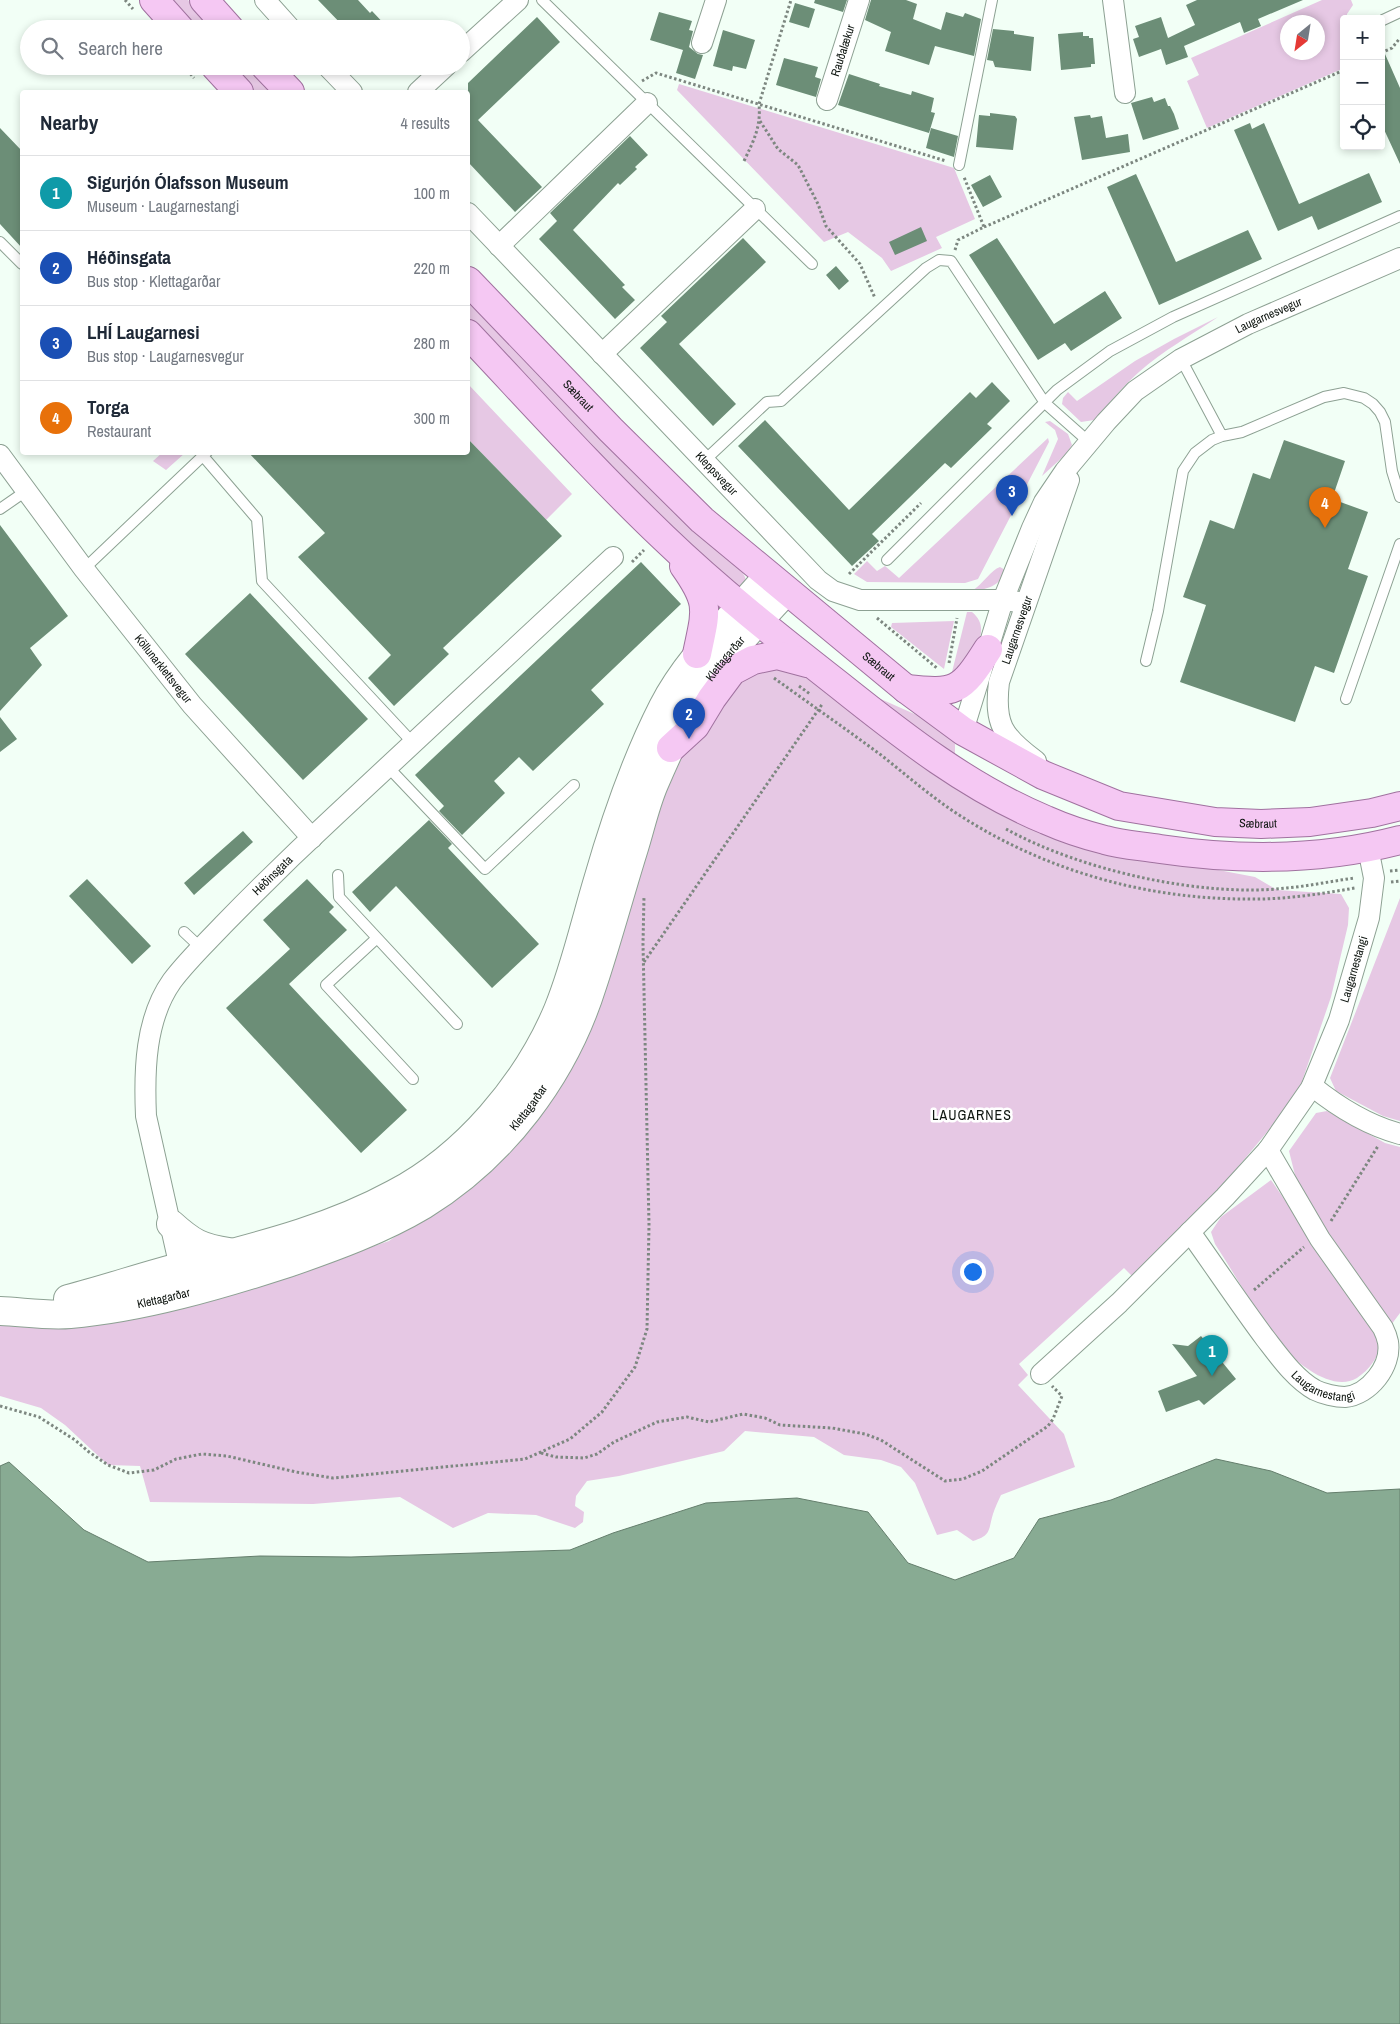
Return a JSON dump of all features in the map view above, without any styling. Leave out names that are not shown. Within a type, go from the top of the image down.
[{"type":"main road","points":[[154,0],[172,20]]},
{"type":"main road","points":[[204,0],[222,20]]},
{"type":"main road","points":[[223,75],[237,90]]},
{"type":"main road","points":[[274,75],[288,90]]},
{"type":"main road","name":"Sæbraut","points":[[470,283],[648,468],[702,520],[906,689],[963,731],[1043,775],[1119,806],[1215,822],[1261,824],[1310,822],[1372,813],[1400,806]]},
{"type":"main road","points":[[470,336],[662,536],[751,613],[919,749],[970,782],[1046,820],[1106,840],[1201,855],[1251,858],[1295,856],[1368,848],[1400,840]]},
{"type":"main road","points":[[662,536],[698,586],[704,604],[705,615],[697,654]]},
{"type":"main road","name":"Klettagarðar","points":[[0,1310],[68,1314],[134,1304],[236,1253],[338,1219],[395,1194],[444,1160],[505,1100],[536,1054],[559,1009],[629,784],[663,706],[678,680],[697,654],[751,613],[777,584]]},
{"type":"main road","name":"Klettagarðar","points":[[183,1279],[224,1283],[314,1254],[393,1221],[421,1206],[461,1178],[516,1125],[548,1081],[582,1014],[592,988],[619,892],[653,786],[696,698],[711,675],[736,645],[751,613]]},
{"type":"main road","points":[[906,689],[939,692],[958,686],[972,674],[988,649]]},
{"type":"main road","points":[[671,748],[695,726],[712,698],[732,671],[753,660],[777,655],[814,665]]},
{"type":"main road","points":[[963,731],[961,755],[970,782]]},
{"type":"main road","points":[[171,1224],[188,1240],[198,1246],[236,1253]]},
{"type":"street","points":[[265,0],[284,20]]},
{"type":"street","points":[[470,44],[518,0]]},
{"type":"street","points":[[702,43],[716,0]]},
{"type":"street","name":"Rauðalækur","points":[[827,100],[859,0]]},
{"type":"street","points":[[1113,0],[1124,93]]},
{"type":"street","points":[[336,75],[350,90]]},
{"type":"street","points":[[420,90],[436,75]]},
{"type":"street","points":[[499,246],[647,103]]},
{"type":"street","points":[[602,354],[755,209]]},
{"type":"street","name":"Kleppsvegur","points":[[470,216],[818,580],[834,591],[850,598],[869,601],[1003,600],[1026,603]]},
{"type":"street","name":"Laugarnesvegur","points":[[963,731],[1003,600],[1044,502],[1086,446],[1135,391],[1181,359],[1248,324],[1400,258]]},
{"type":"street","name":"Laugarnesvegur","points":[[1070,786],[1022,751],[1006,734],[998,720],[997,702],[999,682],[1059,506],[1086,446]]},
{"type":"street","name":"Köllunarklettsvegur","points":[[0,456],[84,569],[192,705],[312,838]]},
{"type":"street","name":"Héðinsgata","points":[[183,1279],[146,1116],[146,1060],[150,1036],[158,1010],[172,981],[201,948],[312,838],[613,557]]},
{"type":"street","name":"Laugarnestangi","points":[[1042,1374],[1119,1303],[1268,1150],[1312,1086],[1339,1020],[1369,918],[1374,878],[1368,848]]},
{"type":"street","points":[[1312,1086],[1353,1114],[1376,1126],[1400,1134]]},
{"type":"street","name":"Laugarnestangi","points":[[1190,1232],[1270,1345],[1315,1390],[1329,1395],[1346,1397],[1358,1392],[1376,1380],[1382,1371],[1387,1357],[1388,1343],[1383,1328],[1320,1239],[1268,1150]]},
{"type":"lane","points":[[542,0],[812,264]]},
{"type":"lane","points":[[959,165],[992,0]]},
{"type":"lane","points":[[1385,19],[1400,12]]},
{"type":"lane","points":[[887,560],[1057,390],[1110,351],[1173,317],[1400,216]]},
{"type":"lane","points":[[0,242],[20,262]]},
{"type":"lane","points":[[704,461],[767,402],[781,401],[926,268],[939,260],[951,262],[1045,403],[1086,446]]},
{"type":"lane","points":[[1181,359],[1222,436]]},
{"type":"lane","points":[[1146,661],[1158,611],[1183,471],[1195,453],[1208,442],[1222,436],[1242,432],[1334,394],[1354,394],[1373,404],[1385,422],[1392,471],[1400,497]]},
{"type":"lane","points":[[84,569],[204,455]]},
{"type":"lane","points":[[206,455],[256,520],[262,581],[413,743]]},
{"type":"lane","points":[[0,510],[26,491]]},
{"type":"lane","points":[[1346,699],[1400,544]]},
{"type":"lane","points":[[388,767],[485,870],[574,785]]},
{"type":"lane","points":[[338,875],[339,896],[457,1024]]},
{"type":"lane","points":[[184,932],[201,948]]},
{"type":"lane","points":[[377,938],[326,985],[413,1079]]},
{"type":"path","points":[[744,161],[760,121],[759,104],[791,0]]},
{"type":"path","points":[[1385,51],[1392,48],[1400,38]]},
{"type":"path","points":[[951,262],[958,240],[1340,72]]},
{"type":"path","points":[[630,86],[656,74],[959,165],[984,228]]},
{"type":"path","points":[[760,121],[778,149],[798,164],[818,204],[826,226],[860,264],[881,310]]},
{"type":"path","points":[[948,664],[958,615]]},
{"type":"path","points":[[872,617],[877,618],[939,670]]},
{"type":"path","points":[[644,962],[824,703]]},
{"type":"path","points":[[0,1406],[39,1417],[75,1440],[88,1452],[108,1465],[129,1473],[154,1470],[176,1459],[202,1454],[228,1456],[296,1472],[333,1478],[525,1460],[570,1439],[602,1412],[635,1367],[648,1328],[650,1225],[644,893]]},
{"type":"path","points":[[540,1453],[556,1457],[584,1458],[597,1454],[614,1442],[657,1422],[687,1417],[709,1422],[743,1414],[764,1418],[780,1425],[832,1428],[865,1434],[881,1440],[945,1481],[963,1479],[992,1465],[1036,1435],[1053,1419],[1062,1396],[1042,1374]]},
{"type":"shaded area","points":[[167,0],[188,0],[207,20],[185,20]]},
{"type":"shaded area","points":[[1322,0],[1351,0],[1353,5],[1347,15],[1340,15],[1340,70],[1207,128],[1187,81],[1199,75],[1191,58],[1280,19],[1280,60],[1325,60],[1325,15],[1288,15]]},
{"type":"shaded area","points":[[237,75],[259,75],[273,90],[251,90]]},
{"type":"shaded area","points":[[679,84],[954,168],[975,219],[936,237],[942,248],[891,271],[882,258],[848,232],[824,242],[677,90]]},
{"type":"shaded area","points":[[470,297],[737,563],[745,577],[747,586],[740,591],[678,537],[470,321]]},
{"type":"shaded area","points":[[1218,317],[1148,364],[1094,420],[1081,422],[1062,404],[1063,398],[1068,392],[1077,401],[1135,361]]},
{"type":"shaded area","points":[[470,386],[572,494],[546,520],[470,441]]},
{"type":"shaded area","points":[[1050,421],[1068,434],[1072,445],[1066,454],[1042,476],[1058,439],[1055,430],[1045,422]]},
{"type":"shaded area","points":[[1048,438],[1049,442],[978,579],[965,583],[867,582],[854,574],[867,561],[877,571],[885,566],[899,578]]},
{"type":"shaded area","points":[[160,455],[183,455],[166,470],[153,461]]},
{"type":"shaded area","points":[[1000,567],[1007,571],[996,583],[988,588],[972,591],[993,571]]},
{"type":"shaded area","points":[[967,612],[972,612],[979,620],[981,628],[980,637],[971,654],[951,676]]},
{"type":"shaded area","points":[[954,621],[944,669],[891,627],[892,623]]},
{"type":"shaded area","points":[[758,667],[796,669],[1124,852],[1255,877],[1277,890],[1341,894],[1349,908],[1348,925],[1331,997],[1297,1096],[1223,1185],[1133,1277],[1124,1268],[1019,1364],[1028,1375],[1018,1385],[1064,1434],[1075,1467],[1001,1495],[988,1531],[973,1541],[957,1530],[937,1535],[915,1483],[901,1467],[881,1460],[844,1455],[814,1437],[745,1431],[724,1451],[619,1476],[587,1481],[576,1496],[575,1506],[584,1512],[583,1522],[575,1528],[536,1515],[488,1513],[453,1528],[400,1497],[313,1504],[150,1502],[140,1466],[108,1465],[65,1425],[41,1408],[0,1396],[0,1325],[210,1301],[389,1241],[491,1168],[640,868],[674,767],[739,681]]},
{"type":"shaded area","points":[[874,696],[928,720],[955,739],[955,757]]},
{"type":"shaded area","points":[[1400,898],[1400,1121],[1383,1116],[1336,1091],[1330,1078]]},
{"type":"shaded area","points":[[1327,1111],[1385,1143],[1400,1147],[1400,1313],[1391,1325],[1341,1257],[1296,1179],[1289,1151],[1316,1113]]},
{"type":"shaded area","points":[[1271,1180],[1369,1322],[1381,1345],[1372,1364],[1357,1378],[1338,1382],[1328,1379],[1308,1369],[1291,1356],[1248,1298],[1215,1244],[1211,1232],[1221,1217]]},
{"type":"shaded area","points":[[1216,1459],[1271,1471],[1327,1493],[1400,1489],[1400,2024],[0,2024],[0,1466],[9,1462],[84,1530],[148,1562],[260,1556],[351,1557],[570,1550],[613,1533],[706,1503],[797,1498],[868,1512],[908,1563],[955,1580],[1014,1558],[1039,1519],[1111,1500]]},
{"type":"building","points":[[318,0],[358,0],[370,13],[372,11],[380,20],[337,20]]},
{"type":"building","points":[[815,0],[847,0],[843,12],[814,3]]},
{"type":"building","points":[[871,0],[906,0],[917,4],[913,19],[941,30],[946,12],[963,17],[965,13],[981,19],[974,56],[935,46],[929,65],[885,51],[891,32],[865,20]]},
{"type":"building","points":[[1197,0],[1303,0],[1258,19],[1261,26],[1244,33],[1240,22],[1184,46],[1188,57],[1166,65],[1161,49],[1139,57],[1133,39],[1139,37],[1135,26],[1161,17],[1168,38],[1195,25],[1186,5]]},
{"type":"building","points":[[795,3],[815,9],[809,28],[789,22]]},
{"type":"building","points":[[659,12],[692,21],[689,30],[693,31],[689,47],[698,54],[703,55],[695,79],[676,73],[683,50],[650,40]]},
{"type":"building","points":[[537,17],[560,42],[478,120],[542,187],[515,212],[470,164],[470,90],[468,90],[468,83]]},
{"type":"building","points":[[993,29],[1014,31],[1014,34],[1034,37],[1031,71],[995,67],[993,61],[987,60]]},
{"type":"building","points":[[723,30],[755,40],[746,69],[733,66],[732,71],[713,66]]},
{"type":"building","points":[[1083,32],[1083,36],[1093,38],[1095,64],[1091,64],[1091,67],[1061,70],[1058,34]]},
{"type":"building","points":[[1385,54],[1400,88],[1400,164],[1385,132]]},
{"type":"building","points":[[784,58],[818,67],[815,77],[821,79],[816,97],[776,85]]},
{"type":"building","points":[[849,74],[880,84],[879,86],[911,95],[912,91],[934,98],[931,112],[935,113],[929,133],[838,105]]},
{"type":"building","points":[[1152,97],[1154,102],[1165,98],[1174,114],[1179,129],[1143,140],[1131,103]]},
{"type":"building","points":[[990,113],[1015,116],[1017,119],[1013,150],[976,147],[979,115],[990,116]]},
{"type":"building","points":[[1090,115],[1091,118],[1102,116],[1106,138],[1128,134],[1130,152],[1082,160],[1074,117]]},
{"type":"building","points":[[1250,123],[1252,129],[1264,123],[1299,204],[1369,173],[1382,202],[1318,230],[1312,216],[1278,231],[1234,130]]},
{"type":"building","points":[[0,128],[20,149],[20,246],[0,224]]},
{"type":"building","points":[[931,128],[958,136],[954,157],[926,148]]},
{"type":"building","points":[[630,136],[648,155],[635,167],[637,169],[620,185],[618,183],[573,230],[625,285],[622,287],[635,300],[615,319],[539,239],[557,221],[550,213]]},
{"type":"building","points":[[1136,174],[1176,262],[1248,230],[1262,259],[1159,305],[1107,187]]},
{"type":"building","points":[[990,175],[1002,197],[983,207],[971,185]]},
{"type":"building","points":[[921,227],[927,241],[895,255],[889,242]]},
{"type":"building","points":[[743,238],[766,262],[679,344],[736,404],[713,426],[640,348],[667,322],[661,316]]},
{"type":"building","points":[[997,238],[1054,324],[1105,291],[1122,318],[1071,351],[1065,343],[1038,360],[969,255]]},
{"type":"building","points":[[836,266],[849,281],[839,290],[826,275]]},
{"type":"building","points":[[992,382],[1010,401],[987,424],[992,428],[951,468],[945,463],[872,534],[879,541],[852,566],[738,446],[765,420],[849,510],[970,392],[976,398]]},
{"type":"building","points":[[1284,440],[1345,461],[1332,499],[1368,512],[1348,569],[1368,576],[1334,673],[1315,666],[1295,722],[1180,682],[1206,605],[1183,597],[1210,520],[1234,529],[1253,473],[1270,479]]},
{"type":"building","points":[[470,441],[562,536],[443,648],[449,654],[394,706],[368,678],[391,655],[298,557],[325,533],[251,455],[470,455]]},
{"type":"building","points":[[0,525],[68,616],[30,648],[42,665],[0,711]]},
{"type":"building","points":[[641,562],[681,604],[591,690],[604,704],[533,771],[519,757],[494,781],[505,793],[462,835],[439,811],[444,806],[415,775]]},
{"type":"building","points":[[250,593],[368,719],[303,780],[185,654]]},
{"type":"building","points":[[0,717],[17,739],[0,752]]},
{"type":"building","points":[[429,820],[452,844],[448,848],[539,944],[492,988],[396,886],[370,912],[352,892]]},
{"type":"building","points":[[243,831],[253,842],[194,895],[184,883]]},
{"type":"building","points":[[87,879],[151,946],[132,964],[69,896]]},
{"type":"building","points":[[307,879],[334,907],[329,912],[347,930],[289,984],[407,1110],[361,1153],[226,1008],[290,949],[263,920]]},
{"type":"building","points":[[1201,1336],[1236,1379],[1204,1405],[1199,1400],[1166,1412],[1158,1391],[1197,1376],[1172,1344],[1188,1346]]},
{"type":"place","name":"LHÍ Laugarnesi","points":[[1012,516]]},
{"type":"place","name":"Torga","points":[[1325,528]]},
{"type":"place","name":"Héðinsgata","points":[[689,739]]},
{"type":"place","name":"Sigurjón Ólafsson Museum","points":[[1212,1376]]},
{"type":"district","name":"LAUGARNES","points":[[972,1115]]}]
